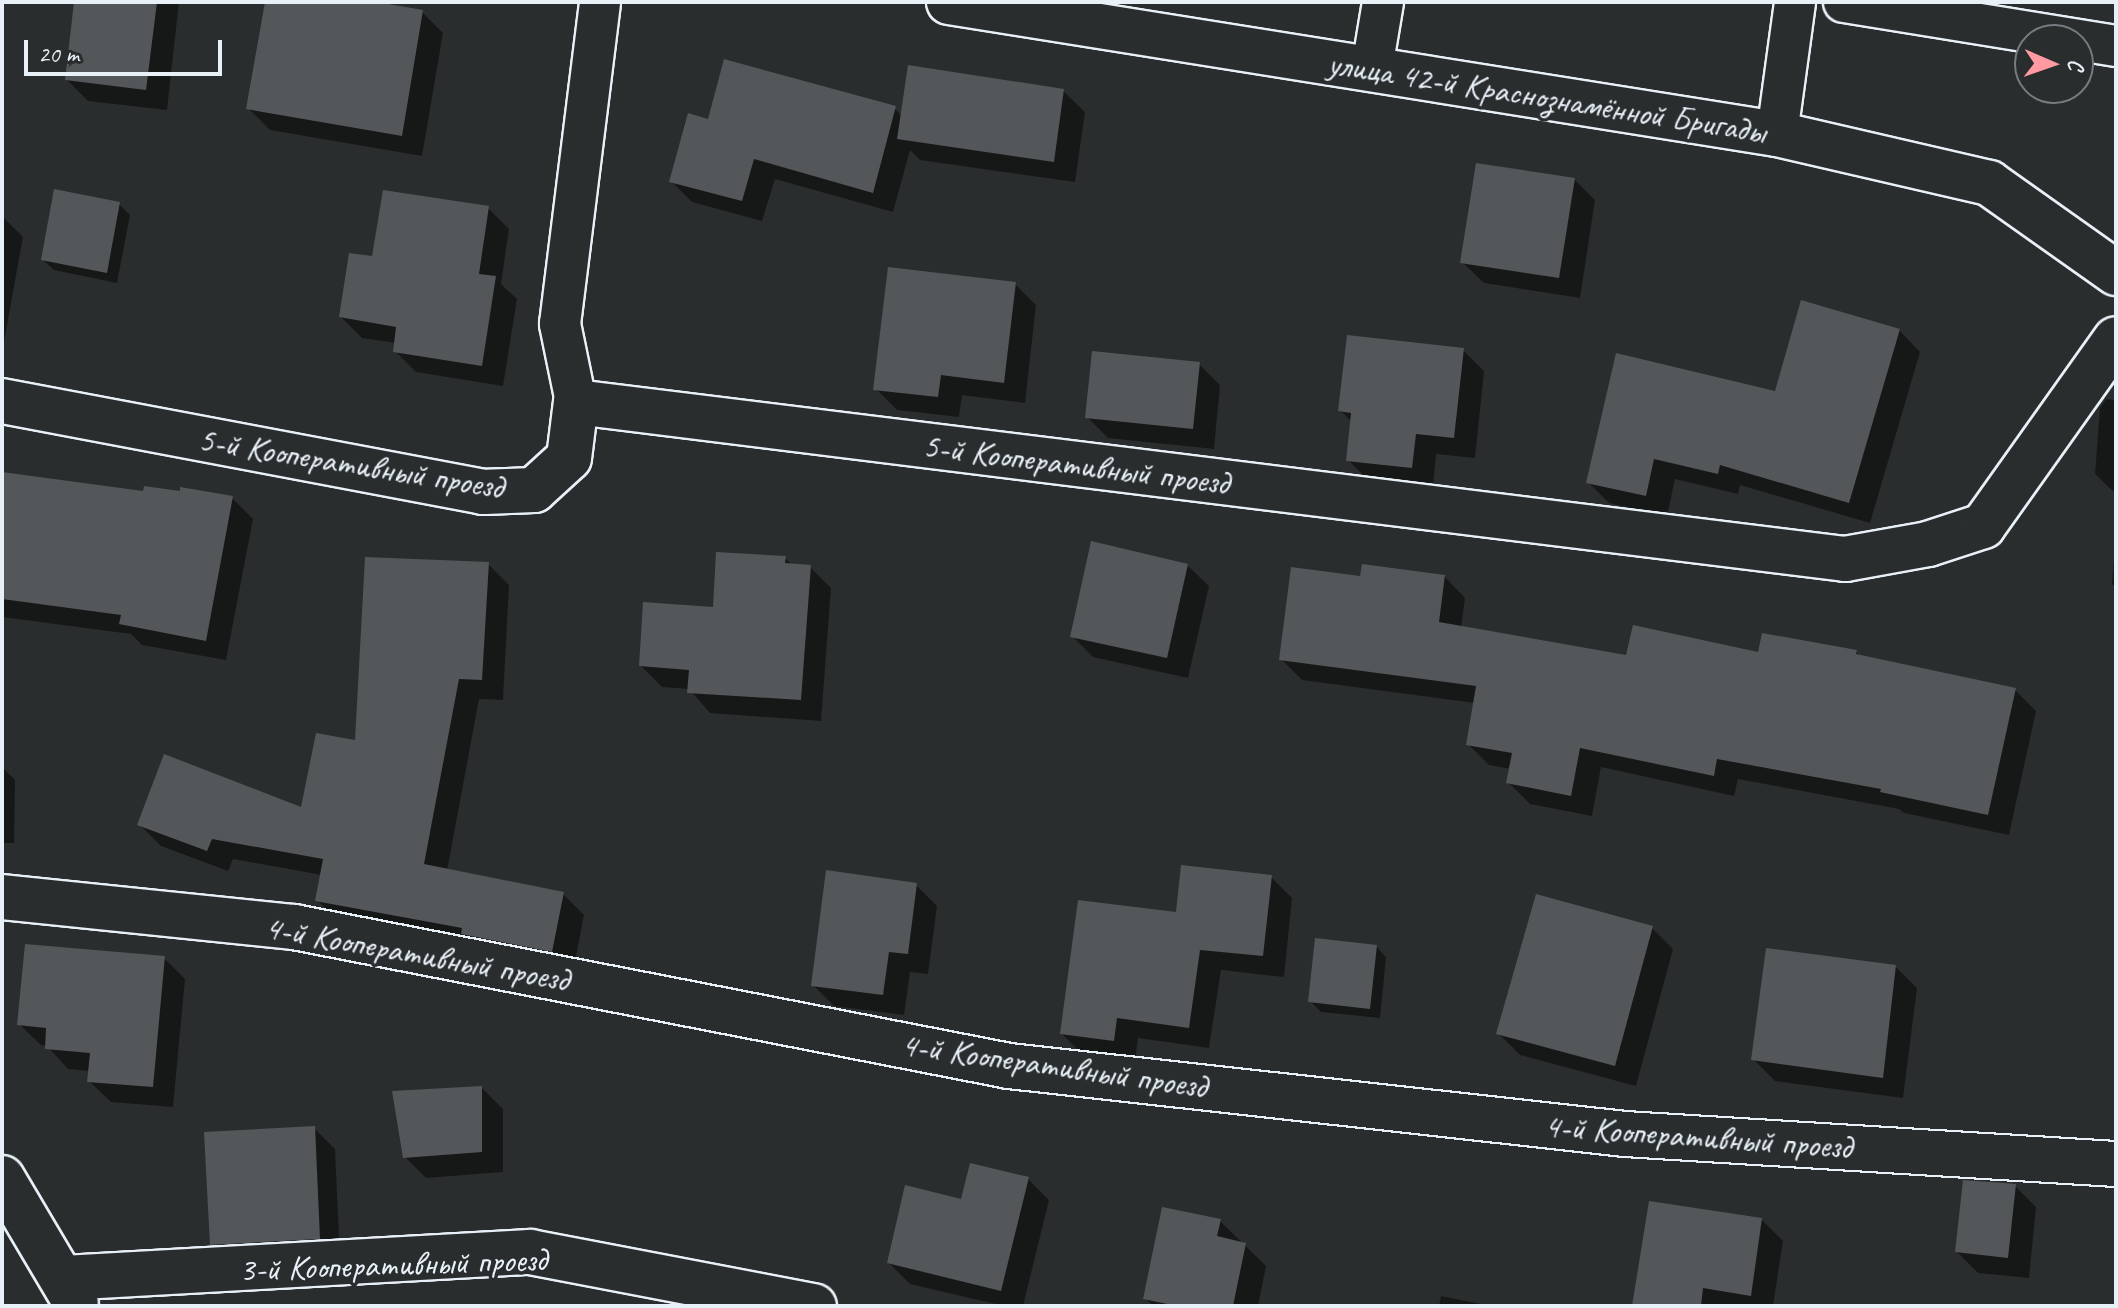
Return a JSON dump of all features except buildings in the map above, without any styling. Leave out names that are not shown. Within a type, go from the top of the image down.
[{"type":"street","name":"улица 42-й Краснознамённой Бригады","points":[[949,2],[1777,134],[1989,183],[2116,273]]},
{"type":"street","name":"5-й Кооперативный проезд","points":[[2,401],[483,492],[534,490],[569,458],[576,402],[1845,559],[1928,544],[1983,526],[2116,339]]},
{"type":"street","name":"4-й Кооперативный проезд","points":[[2,897],[294,927],[1009,1066],[1625,1134],[2116,1164]]},
{"type":"street","points":[[2,1178],[70,1292]]},
{"type":"street","name":"3-й Кооперативный проезд","points":[[70,1292],[530,1252],[814,1306]]},
{"type":"lane","points":[[576,402],[560,324],[600,2]]},
{"type":"lane","points":[[1372,68],[1383,2]]},
{"type":"lane","points":[[1777,134],[1795,2]]},
{"type":"lane","points":[[1844,2],[2116,46]]}]
